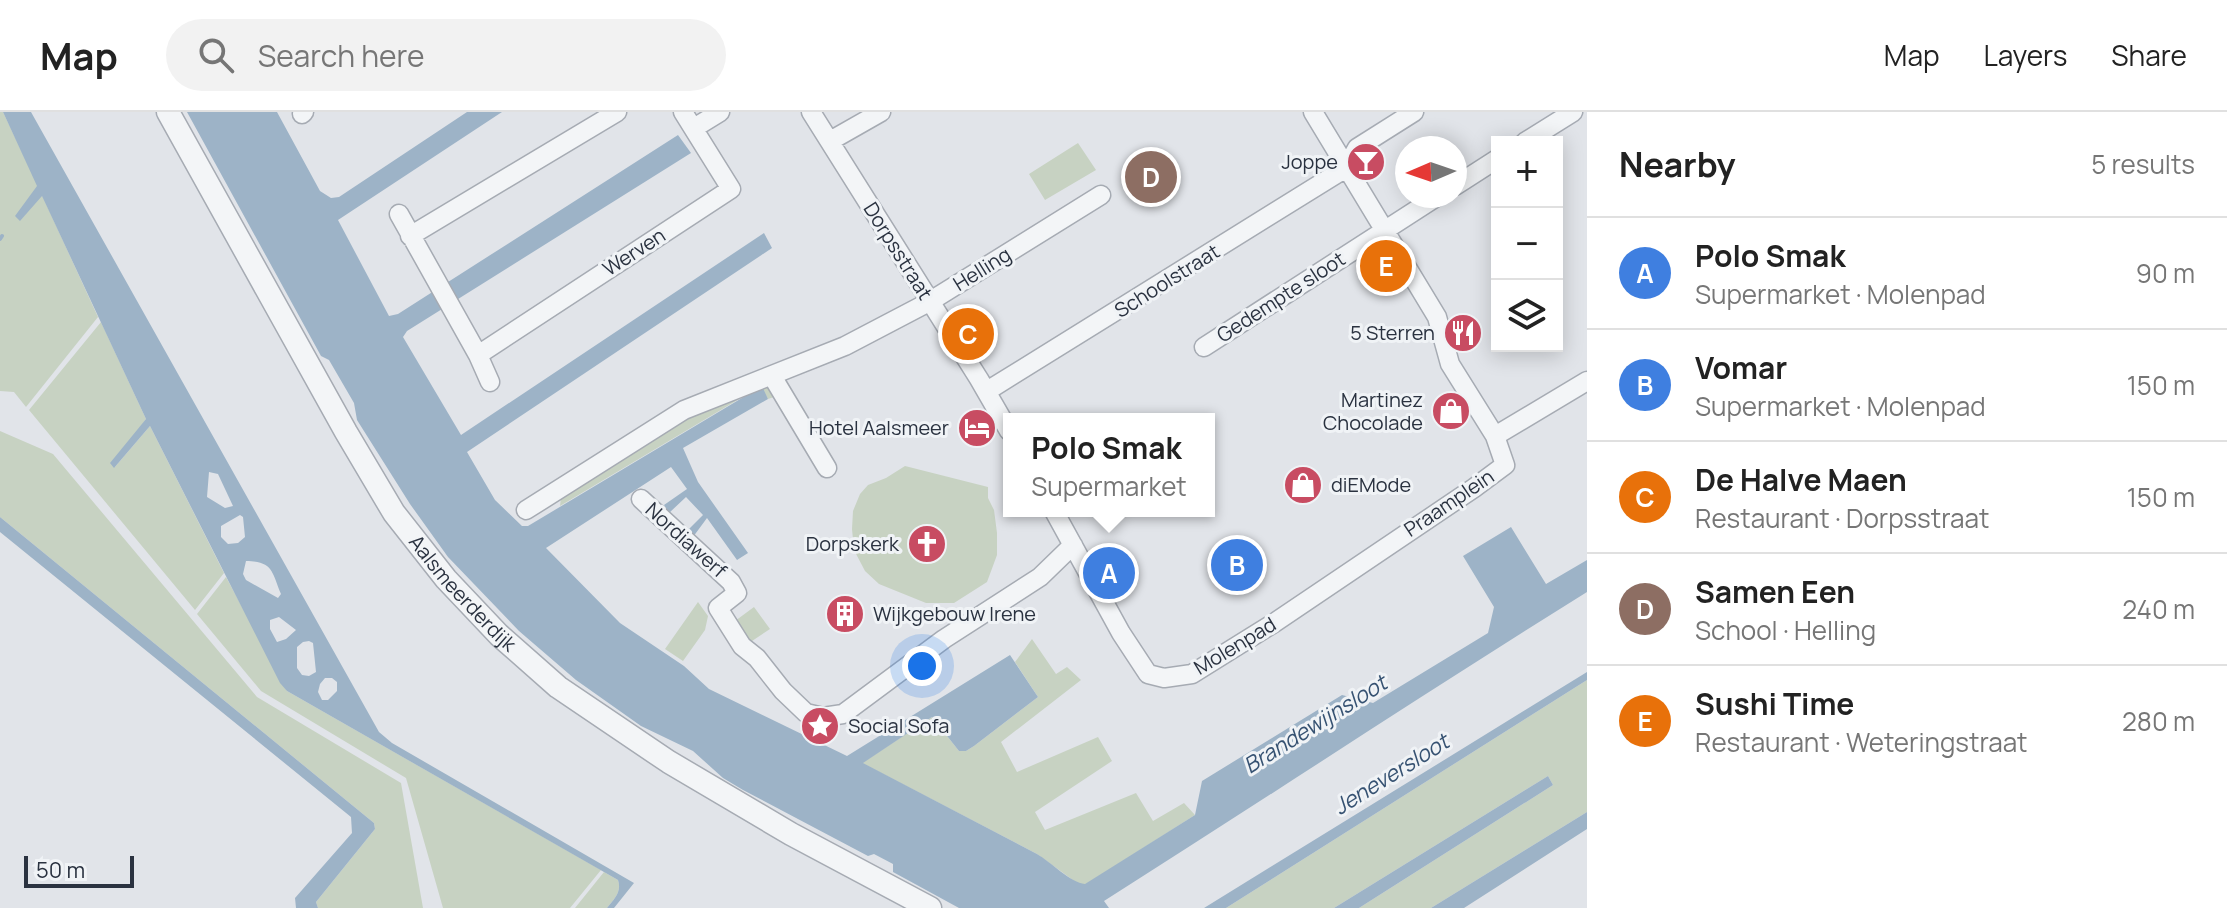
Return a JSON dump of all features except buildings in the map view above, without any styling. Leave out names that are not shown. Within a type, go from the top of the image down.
[{"type":"street","name":"Aalsmeerderdijk","points":[[168,112],[394,513],[446,579],[499,635],[558,687],[669,762],[791,834],[930,908]]},
{"type":"street","points":[[410,236],[617,112]]},
{"type":"street","name":"Werven","points":[[478,355],[731,189],[683,112]]},
{"type":"street","points":[[694,128],[720,112]]},
{"type":"street","name":"Dorpsstraat","points":[[811,112],[1003,420]]},
{"type":"street","points":[[830,141],[881,112]]},
{"type":"street","points":[[1313,112],[1440,326],[1450,364],[1495,436],[1587,381]]},
{"type":"street","name":"Schoolstraat","points":[[987,391],[1346,168],[1357,148],[1414,112]]},
{"type":"street","points":[[1535,136],[1573,112]]},
{"type":"street","points":[[1467,178],[1491,163]]},
{"type":"street","name":"Helling","points":[[526,510],[684,410],[830,354],[929,302],[1101,195]]},
{"type":"street","name":"Gedempte sloot","points":[[1204,347],[1419,208]]},
{"type":"street","points":[[399,214],[490,382]]},
{"type":"street","points":[[772,376],[827,468]]},
{"type":"street","name":"Praamplein","points":[[1359,564],[1505,465],[1495,436]]},
{"type":"street","name":"Nordiawerf","points":[[641,499],[731,582],[737,593],[718,608],[742,646],[757,658],[783,691],[806,713],[823,717],[843,714],[944,639],[1040,577],[1073,545]]},
{"type":"street","points":[[1057,517],[1073,545]]},
{"type":"street","name":"Molenpad","points":[[1073,545],[1121,633],[1148,674],[1164,678],[1192,674],[1274,623],[1359,564]]},
{"type":"green space","points":[[0,112],[3,112],[38,186],[20,220],[42,195],[98,317],[26,407],[14,392],[0,391]]},
{"type":"green space","points":[[1078,143],[1096,170],[1045,200],[1029,174]]},
{"type":"green space","points":[[101,322],[146,419],[114,468],[150,426],[224,573],[195,610],[29,410]]},
{"type":"green space","points":[[768,384],[774,397],[768,399],[761,386]]},
{"type":"green space","points":[[760,386],[560,506],[562,490],[714,401]]},
{"type":"green space","points":[[0,431],[53,454],[257,697],[401,783],[423,908],[318,908],[316,902],[375,829],[374,823],[0,517]]},
{"type":"green space","points":[[905,466],[988,487],[988,498],[994,510],[997,555],[987,582],[954,603],[926,603],[879,584],[865,571],[854,550],[853,511],[860,494],[868,485]]},
{"type":"green space","points":[[226,577],[287,691],[601,870],[570,908],[443,908],[406,778],[261,691],[197,614]]},
{"type":"green space","points":[[698,602],[708,616],[705,630],[683,661],[665,649]]},
{"type":"green space","points":[[754,607],[770,629],[749,643],[735,621]]},
{"type":"green space","points":[[1032,639],[1056,674],[1067,667],[1081,680],[1001,742],[1017,772],[1098,737],[1112,761],[1035,812],[1045,830],[1136,793],[1153,821],[1184,803],[1195,815],[1085,885],[1077,883],[1037,854],[862,763],[932,717],[959,751],[974,746],[1038,697],[1015,662]]},
{"type":"green space","points":[[1587,680],[1587,812],[1431,908],[1359,908],[1553,785],[1548,776],[1334,908],[1226,908]]},
{"type":"green space","points":[[604,872],[618,880],[618,892],[612,902],[607,908],[575,908]]},
{"type":"water","points":[[3,112],[31,112],[379,732],[392,743],[634,883],[614,908],[607,908],[618,892],[618,880],[287,691],[280,683],[150,426],[114,468],[110,463],[146,419],[42,196],[20,221],[15,216],[37,186]],"holes":[[[209,472],[218,474],[233,506],[225,508],[207,497]],[[240,515],[243,517],[245,537],[238,543],[228,544],[221,537],[221,526]],[[246,561],[262,563],[270,569],[281,594],[278,598],[246,580],[243,574]],[[279,617],[296,630],[277,642],[270,629],[270,620]],[[303,642],[313,643],[316,672],[309,676],[302,675],[297,668],[297,647]],[[325,678],[337,682],[337,691],[328,700],[322,700],[318,692]]]},
{"type":"water","name":"Brandewijnsloot","points":[[187,112],[277,112],[320,191],[331,198],[339,197],[467,112],[502,112],[338,220],[389,316],[398,314],[678,135],[691,153],[407,331],[403,337],[461,435],[764,233],[772,248],[467,452],[495,500],[522,526],[528,526],[762,386],[768,399],[683,448],[698,482],[748,553],[737,560],[707,518],[693,537],[687,531],[703,515],[686,497],[669,513],[664,505],[687,489],[671,467],[546,548],[620,623],[684,666],[709,689],[847,756],[1010,655],[1038,697],[974,746],[959,751],[932,717],[863,763],[1037,854],[1079,883],[1085,884],[1195,815],[1202,781],[1342,695],[1373,703],[1488,633],[1494,607],[1463,556],[1511,527],[1546,584],[1587,560],[1587,592],[1104,901],[1109,908],[959,908],[893,872],[893,864],[874,854],[868,856],[723,778],[693,751],[641,726],[576,680],[519,631],[448,557],[410,504],[357,420],[354,403],[329,360],[321,356]]},
{"type":"water","points":[[0,517],[374,823],[375,829],[316,902],[318,908],[296,908],[295,898],[352,833],[351,817],[0,532]]},
{"type":"water","points":[[1587,672],[1587,680],[1226,908],[1204,908]]},
{"type":"water","points":[[1548,776],[1553,785],[1359,908],[1334,908]]},
{"type":"water","points":[[1587,812],[1587,829],[1464,908],[1431,908]]},
{"type":"place","name":"Joppe","points":[[1366,162]]},
{"type":"place","name":"Samen Een","points":[[1151,177]]},
{"type":"place","name":"Sushi Time","points":[[1386,266]]},
{"type":"place","name":"5 Sterren","points":[[1463,333]]},
{"type":"place","name":"De Halve Maen","points":[[968,334]]},
{"type":"place","name":"Martinez Chocolade","points":[[1451,411]]},
{"type":"place","name":"Hotel Aalsmeer","points":[[977,428]]},
{"type":"place","name":"diEMode","points":[[1303,485]]},
{"type":"place","name":"Dorpskerk","points":[[927,544]]},
{"type":"place","name":"Vomar","points":[[1237,565]]},
{"type":"place","name":"Polo Smak","points":[[1109,573]]},
{"type":"place","name":"Wijkgebouw Irene","points":[[845,614]]},
{"type":"place","name":"Social Sofa","points":[[820,726]]},
{"type":"water label","name":"Jeneversloot","points":[[1391,774]]}]
